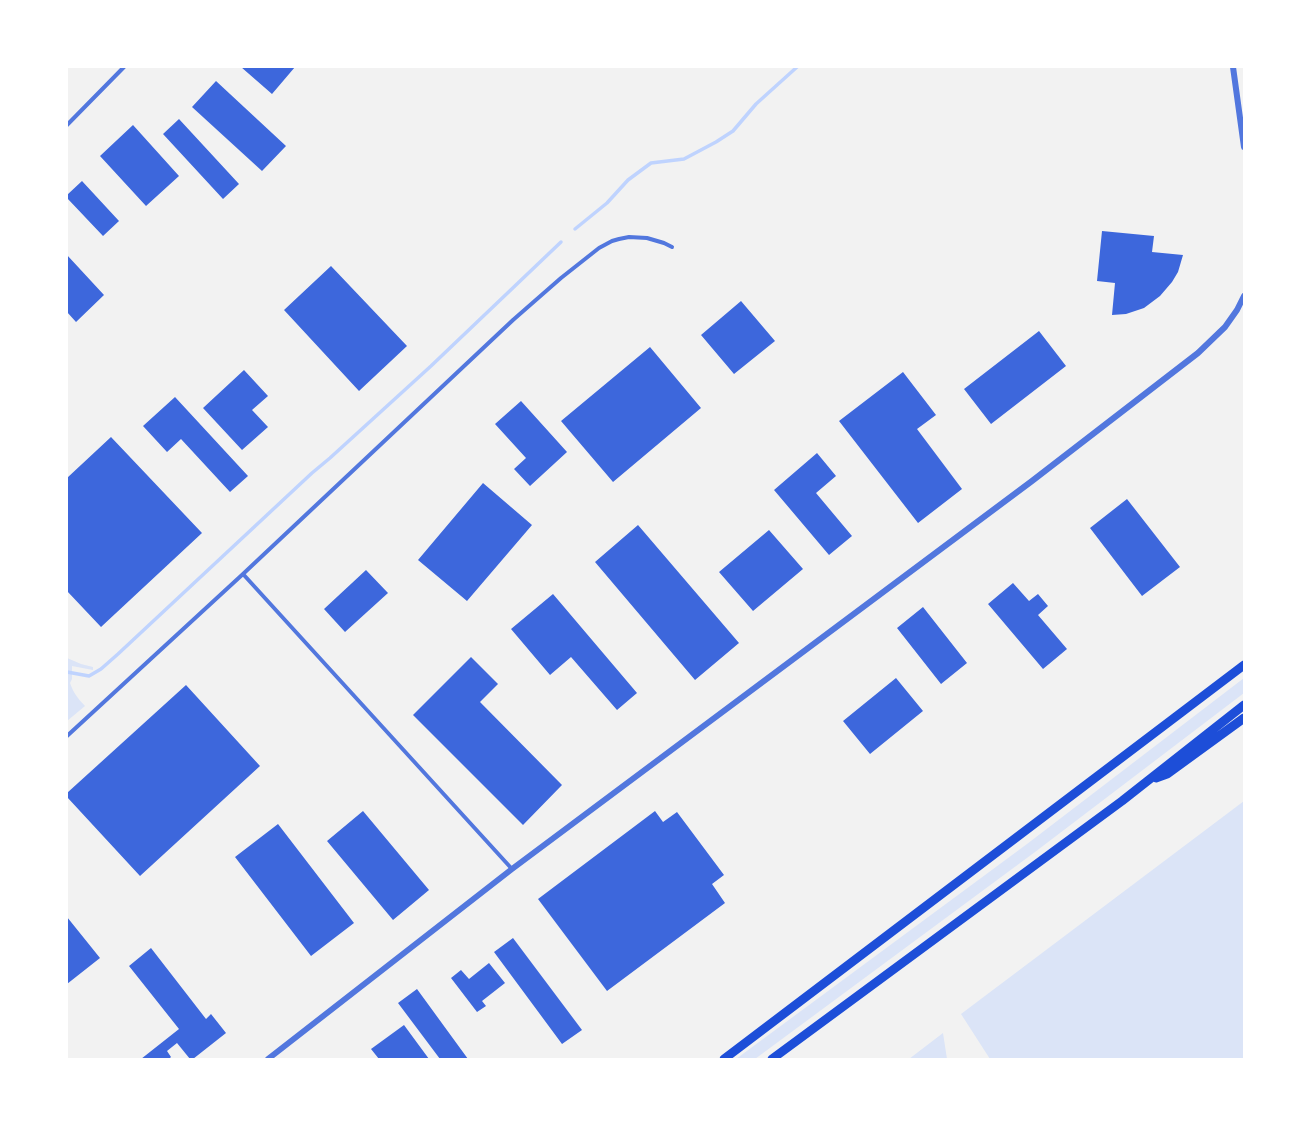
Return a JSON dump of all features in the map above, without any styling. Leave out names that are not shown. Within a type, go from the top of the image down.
[{"type":"highway","points":[[724,1059],[1244,665]]},
{"type":"highway","points":[[772,1059],[1049,855],[1146,782],[1244,705]]},
{"type":"highway","points":[[1146,782],[1167,774],[1244,718]]},
{"type":"street","points":[[67,125],[124,67]]},
{"type":"street","points":[[1233,67],[1244,147]]},
{"type":"street","points":[[67,736],[243,574],[513,320],[561,278],[592,253],[612,241],[629,237],[647,238],[672,247]]},
{"type":"street","points":[[268,1059],[512,869],[1032,481],[1198,353],[1225,327],[1237,310],[1244,296]]},
{"type":"street","points":[[243,574],[512,869]]},
{"type":"shaded area","points":[[67,658],[93,667],[93,670],[72,666],[72,679],[70,683],[76,695],[85,706],[67,721]]},
{"type":"shaded area","points":[[1244,678],[1244,693],[1035,852],[755,1059],[736,1059],[1027,844]]},
{"type":"shaded area","points":[[1244,801],[1244,1059],[990,1059],[961,1014]]},
{"type":"shaded area","points":[[943,1033],[947,1059],[909,1059]]},
{"type":"building","points":[[241,67],[295,67],[272,94]]},
{"type":"building","points":[[216,81],[286,146],[262,171],[192,107]]},
{"type":"building","points":[[179,119],[239,184],[223,199],[163,134]]},
{"type":"building","points":[[133,125],[179,176],[146,206],[100,156]]},
{"type":"building","points":[[82,181],[119,221],[103,236],[67,198],[67,195]]},
{"type":"building","points":[[1102,231],[1154,236],[1152,252],[1183,255],[1178,272],[1172,282],[1160,296],[1144,308],[1126,314],[1112,315],[1115,283],[1097,281]]},
{"type":"building","points":[[67,255],[104,295],[76,322],[67,312]]},
{"type":"building","points":[[331,266],[407,346],[359,391],[284,310]]},
{"type":"building","points":[[741,301],[775,341],[734,374],[701,335]]},
{"type":"building","points":[[1039,331],[1066,366],[991,424],[964,389]]},
{"type":"building","points":[[650,347],[701,408],[613,482],[561,421]]},
{"type":"building","points":[[244,370],[268,396],[252,410],[268,427],[242,450],[203,408]]},
{"type":"building","points":[[903,372],[936,415],[917,429],[962,489],[918,523],[839,421]]},
{"type":"building","points":[[175,397],[248,476],[230,492],[181,439],[167,452],[143,426]]},
{"type":"building","points":[[521,401],[567,452],[530,486],[514,469],[526,458],[495,424]]},
{"type":"building","points":[[111,437],[202,533],[101,627],[67,591],[67,478]]},
{"type":"building","points":[[817,453],[836,476],[816,493],[852,536],[829,555],[774,490]]},
{"type":"building","points":[[483,483],[532,525],[467,601],[418,560]]},
{"type":"building","points":[[1127,499],[1180,567],[1142,596],[1090,528]]},
{"type":"building","points":[[638,525],[739,643],[695,680],[595,562]]},
{"type":"building","points":[[769,530],[803,569],[753,611],[719,572]]},
{"type":"building","points":[[366,570],[388,593],[345,632],[324,609]]},
{"type":"building","points":[[1013,583],[1029,601],[1038,594],[1048,606],[1038,615],[1067,649],[1043,669],[988,604]]},
{"type":"building","points":[[553,594],[637,693],[617,710],[571,657],[550,675],[511,629]]},
{"type":"building","points":[[923,607],[967,663],[941,684],[897,628]]},
{"type":"building","points":[[471,657],[498,684],[480,702],[562,785],[523,825],[413,715]]},
{"type":"building","points":[[896,678],[923,711],[870,754],[843,721]]},
{"type":"building","points":[[186,685],[260,766],[140,876],[67,797],[67,793]]},
{"type":"building","points":[[363,811],[429,890],[393,920],[327,841]]},
{"type":"building","points":[[655,811],[663,822],[677,812],[724,875],[712,884],[725,903],[607,991],[538,899]]},
{"type":"building","points":[[278,824],[354,923],[311,956],[235,857]]},
{"type":"building","points":[[67,917],[100,958],[67,984]]},
{"type":"building","points":[[513,938],[582,1030],[562,1044],[494,952]]},
{"type":"building","points":[[151,948],[206,1019],[211,1014],[226,1033],[193,1059],[190,1059],[177,1043],[167,1051],[171,1057],[169,1059],[141,1059],[179,1029],[129,966]]},
{"type":"building","points":[[489,963],[505,983],[482,1001],[486,1006],[477,1012],[451,978],[461,970],[469,979]]},
{"type":"building","points":[[417,989],[468,1059],[440,1059],[398,1003]]},
{"type":"building","points":[[404,1025],[429,1059],[379,1059],[371,1049]]},
{"type":"waterway","points":[[575,229],[607,203],[628,180],[651,163],[684,159],[733,131],[756,104],[797,67]]},
{"type":"waterway","points":[[67,672],[89,676],[101,669],[312,473],[431,366],[561,242]]}]
